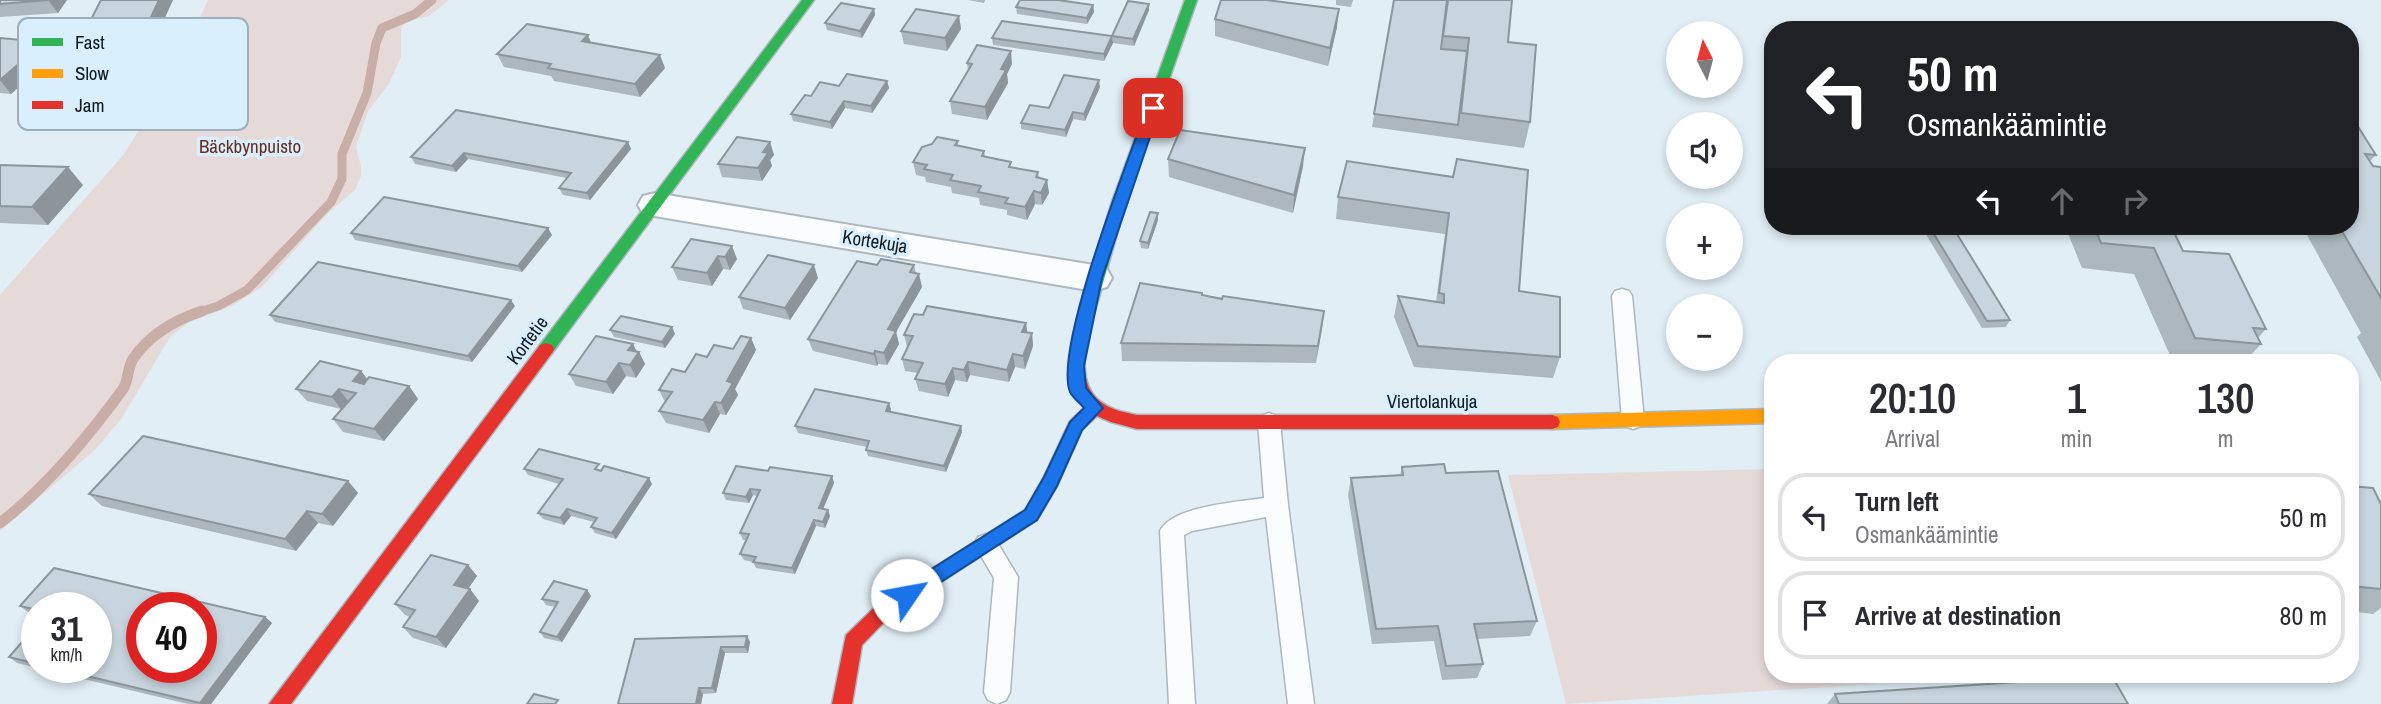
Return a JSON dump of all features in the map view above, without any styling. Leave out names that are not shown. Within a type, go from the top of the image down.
[{"type":"street","name":"Kortetie","points":[[279,704],[808,0]]},
{"type":"street","points":[[842,704],[853,641],[887,607],[1031,515],[1051,481],[1076,426],[1094,408],[1078,390],[1076,366],[1094,278],[1191,0]]},
{"type":"street","name":"Kortekuja","points":[[655,205],[1094,278]]},
{"type":"street","name":"Viertolankuja","points":[[1094,408],[1118,420],[1128,421],[1633,420],[1764,416]]},
{"type":"lane","points":[[1622,296],[1633,420]]},
{"type":"lane","points":[[1269,422],[1276,505],[1301,704]]},
{"type":"lane","points":[[1182,704],[1172,531],[1181,524],[1192,521],[1276,505]]},
{"type":"lane","points":[[986,544],[1006,577],[997,692]]},
{"type":"green space","name":"Bäckbynpuisto","points":[[208,0],[449,0],[429,16],[403,25],[401,57],[389,84],[368,111],[356,147],[361,176],[355,190],[326,215],[262,287],[232,306],[189,322],[170,337],[122,418],[96,449],[0,531],[0,295],[124,154],[139,130],[248,130],[248,18],[200,18]]},
{"type":"green space","points":[[1764,469],[1764,683],[1889,683],[1566,704],[1508,475]]},
{"type":"building","points":[[0,0],[48,0],[0,4]]},
{"type":"building","points":[[101,0],[159,0],[151,18],[92,18]]},
{"type":"building","points":[[1020,0],[1058,0],[1093,5],[1087,18],[1016,7]]},
{"type":"building","points":[[1221,0],[1266,0],[1339,9],[1330,48],[1215,19]]},
{"type":"building","points":[[1394,0],[1447,0],[1441,49],[1467,51],[1458,125],[1374,114]]},
{"type":"building","points":[[1448,0],[1512,0],[1508,42],[1536,45],[1530,122],[1461,113],[1469,38],[1443,36]]},
{"type":"building","points":[[1128,1],[1149,4],[1133,39],[1112,36]]},
{"type":"building","points":[[841,3],[874,9],[860,31],[825,23]]},
{"type":"building","points":[[916,9],[959,16],[945,38],[901,31]]},
{"type":"building","points":[[1002,21],[1112,36],[1104,54],[992,38]]},
{"type":"building","points":[[527,24],[588,35],[582,41],[660,55],[635,84],[548,68],[551,64],[497,54]]},
{"type":"building","points":[[0,38],[18,40],[18,64],[0,80]]},
{"type":"building","points":[[977,45],[1011,51],[1001,69],[1006,70],[985,107],[950,101],[972,64],[967,63]]},
{"type":"building","points":[[847,74],[887,81],[871,106],[844,101],[830,122],[791,114],[805,95],[811,96],[820,82],[839,86]]},
{"type":"building","points":[[1064,75],[1099,80],[1084,114],[1073,112],[1065,130],[1021,123],[1030,105],[1049,108]]},
{"type":"building","points":[[456,110],[628,142],[587,193],[559,188],[571,173],[464,153],[452,166],[411,157]]},
{"type":"building","points":[[2359,128],[2376,155],[2365,154],[2373,166],[2381,167],[2381,298],[2344,235],[2359,235]]},
{"type":"building","points":[[1180,130],[1305,148],[1294,195],[1168,159]]},
{"type":"building","points":[[737,137],[770,142],[763,152],[768,153],[758,168],[718,164]]},
{"type":"building","points":[[937,137],[958,141],[955,145],[984,151],[982,156],[1011,162],[1009,167],[1038,172],[1036,177],[1047,180],[1041,193],[1034,191],[1025,207],[1005,203],[1008,198],[978,192],[981,186],[950,180],[953,175],[924,169],[927,165],[913,162],[922,147],[932,144]]},
{"type":"building","points":[[1457,159],[1528,170],[1519,291],[1560,297],[1560,357],[1418,346],[1398,296],[1444,303],[1444,294],[1439,293],[1449,213],[1338,197],[1347,161],[1453,177]]},
{"type":"building","points":[[0,165],[68,167],[32,207],[0,206]]},
{"type":"building","points":[[384,197],[548,228],[518,266],[351,233]]},
{"type":"building","points":[[1150,212],[1158,213],[1148,243],[1140,241]]},
{"type":"building","points":[[1934,235],[1958,235],[2010,320],[1987,321]]},
{"type":"building","points":[[2098,235],[2175,235],[2183,251],[2229,254],[2266,329],[2253,328],[2261,344],[2195,338],[2154,248],[2101,243]]},
{"type":"building","points":[[691,239],[732,246],[725,257],[718,256],[707,273],[672,267]]},
{"type":"building","points":[[768,255],[814,265],[785,308],[739,297]]},
{"type":"building","points":[[881,259],[914,265],[910,272],[919,274],[888,329],[896,331],[884,353],[875,351],[874,354],[808,339],[857,261],[877,265]]},
{"type":"building","points":[[318,262],[511,300],[468,356],[270,315]]},
{"type":"building","points":[[1140,283],[1222,299],[1223,296],[1324,311],[1318,346],[1121,343]]},
{"type":"building","points":[[927,306],[1026,323],[1022,332],[1032,333],[1023,356],[1013,354],[1007,370],[968,362],[964,370],[953,368],[945,384],[915,379],[923,363],[902,359],[913,336],[904,335],[914,314],[923,315]]},
{"type":"building","points":[[621,316],[672,327],[662,342],[610,330]]},
{"type":"building","points":[[596,336],[633,344],[628,350],[639,352],[630,365],[619,363],[606,382],[569,374]]},
{"type":"building","points":[[741,336],[751,338],[727,381],[733,383],[721,403],[715,402],[703,420],[659,411],[672,392],[659,390],[672,369],[685,372],[696,354],[707,357],[714,345],[733,349]]},
{"type":"building","points":[[320,361],[361,371],[353,381],[364,384],[369,377],[409,386],[374,429],[333,419],[356,393],[339,389],[332,397],[296,389]]},
{"type":"building","points":[[815,389],[889,403],[886,411],[961,426],[944,466],[866,450],[869,441],[795,426]]},
{"type":"building","points":[[143,436],[348,481],[322,514],[307,511],[285,539],[89,494]]},
{"type":"building","points":[[539,449],[599,464],[595,469],[601,471],[604,466],[649,478],[612,533],[591,527],[597,518],[567,509],[560,518],[538,513],[563,479],[524,469]]},
{"type":"building","points":[[1444,464],[1446,473],[1498,471],[1537,621],[1474,624],[1483,664],[1446,666],[1438,626],[1376,629],[1351,478],[1403,475],[1402,467]]},
{"type":"building","points":[[736,466],[768,471],[770,467],[832,476],[819,508],[828,510],[823,522],[814,520],[792,568],[753,562],[756,557],[740,554],[749,534],[740,533],[760,490],[750,489],[746,497],[723,493]]},
{"type":"building","points":[[2359,487],[2373,488],[2381,504],[2381,589],[2359,587]]},
{"type":"building","points":[[431,555],[468,565],[454,585],[470,589],[436,637],[403,627],[415,610],[395,604]]},
{"type":"building","points":[[54,568],[157,592],[126,592],[126,683],[215,683],[200,703],[112,682],[112,592],[33,592]]},
{"type":"building","points":[[554,581],[587,590],[557,637],[540,632],[558,602],[542,599]]},
{"type":"building","points":[[217,606],[265,617],[217,681]]},
{"type":"building","points":[[747,636],[745,647],[721,647],[712,688],[699,688],[696,704],[618,704],[635,639]]},
{"type":"building","points":[[21,643],[21,660],[9,657]]},
{"type":"building","points":[[2004,683],[2116,683],[2128,704],[1839,704],[1835,694]]},
{"type":"building","points":[[534,694],[558,700],[555,704],[527,704]]},
{"type":"waterway","points":[[197,313],[218,306],[247,290],[331,202],[342,179],[342,154],[367,93],[376,43],[382,28],[415,14],[432,0]]},
{"type":"waterway","points":[[197,313],[202,311]]},
{"type":"waterway","points":[[0,523],[34,494],[81,443],[123,389],[131,363],[139,350],[173,324],[197,313]]},
{"type":"traffic: fast","points":[[546,349],[808,0]]},
{"type":"traffic: fast","points":[[1091,297],[1119,202],[1191,0]]},
{"type":"traffic: slow","points":[[1552,422],[1764,416]]},
{"type":"traffic: jam","points":[[1091,297],[1080,340],[1078,377],[1083,393],[1094,406],[1111,416],[1137,422],[1552,422]]},
{"type":"traffic: jam","points":[[279,704],[546,349]]},
{"type":"traffic: jam","points":[[842,704],[853,641],[887,607],[1031,515],[1051,481],[1076,426],[1094,408]]},
{"type":"route","points":[[907,595],[1031,515],[1051,481],[1076,426],[1094,408],[1078,390],[1076,366],[1094,278],[1153,108]]}]
